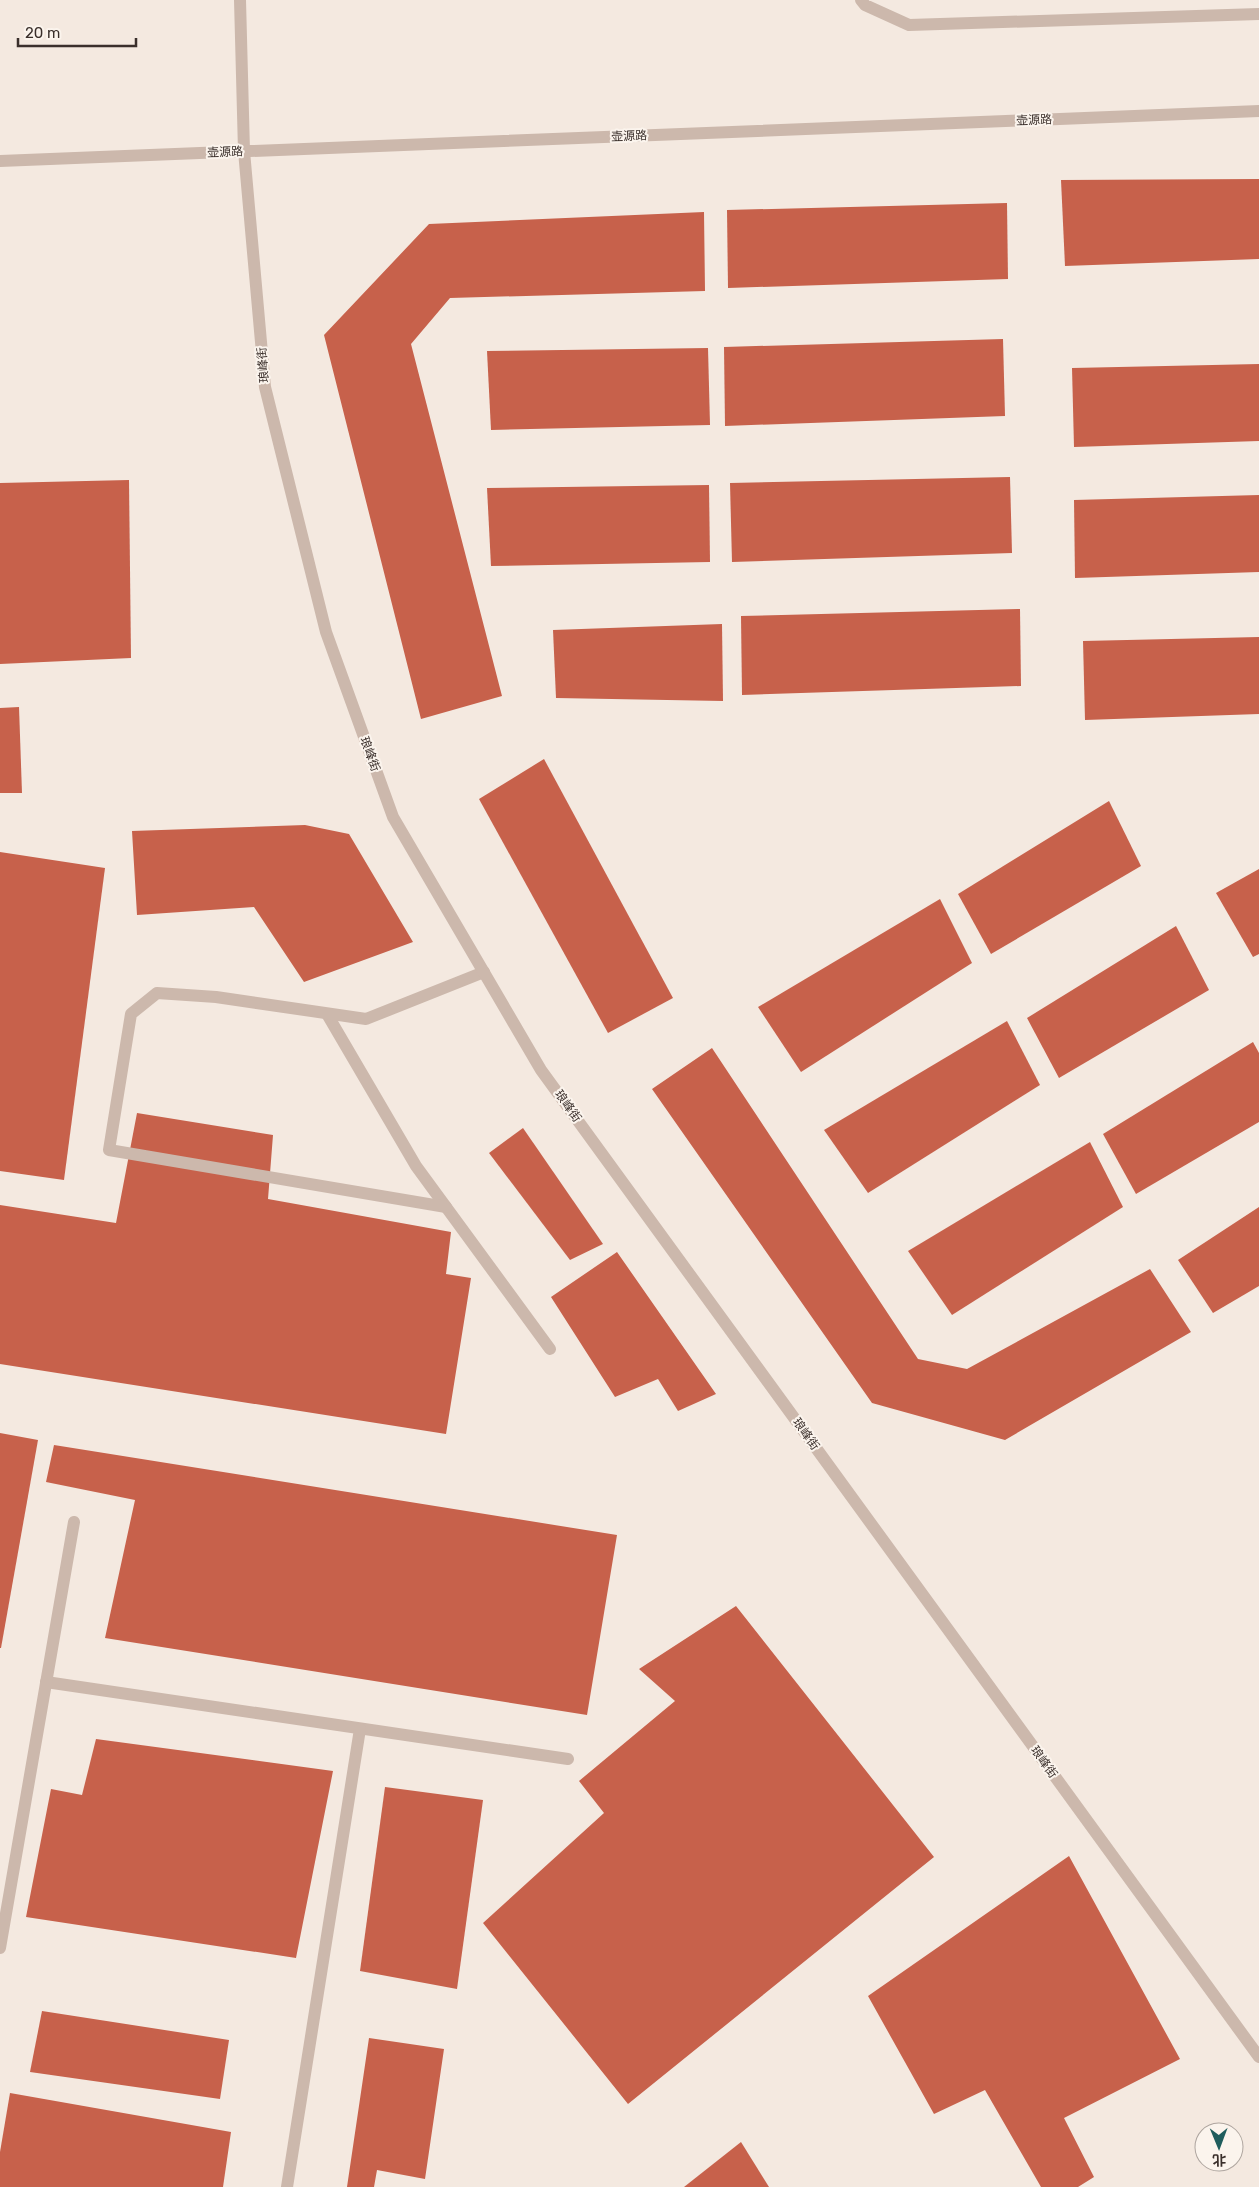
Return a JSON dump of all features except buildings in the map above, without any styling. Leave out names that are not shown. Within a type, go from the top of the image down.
[{"type":"street","name":"琅峰街","points":[[240,0],[244,151],[265,387],[326,632],[392,817],[541,1070],[1259,2057]]},
{"type":"street","points":[[861,0],[865,6],[909,25],[1259,14]]},
{"type":"street","name":"壶源路","points":[[0,161],[1259,111]]},
{"type":"street","points":[[446,1207],[108,1150],[131,1014],[157,993],[216,997],[366,1019],[484,972]]},
{"type":"street","points":[[327,1014],[416,1166],[550,1349]]},
{"type":"street","points":[[0,1948],[74,1522]]},
{"type":"street","points":[[46,1682],[568,1759]]},
{"type":"street","points":[[288,2187],[360,1729]]}]
